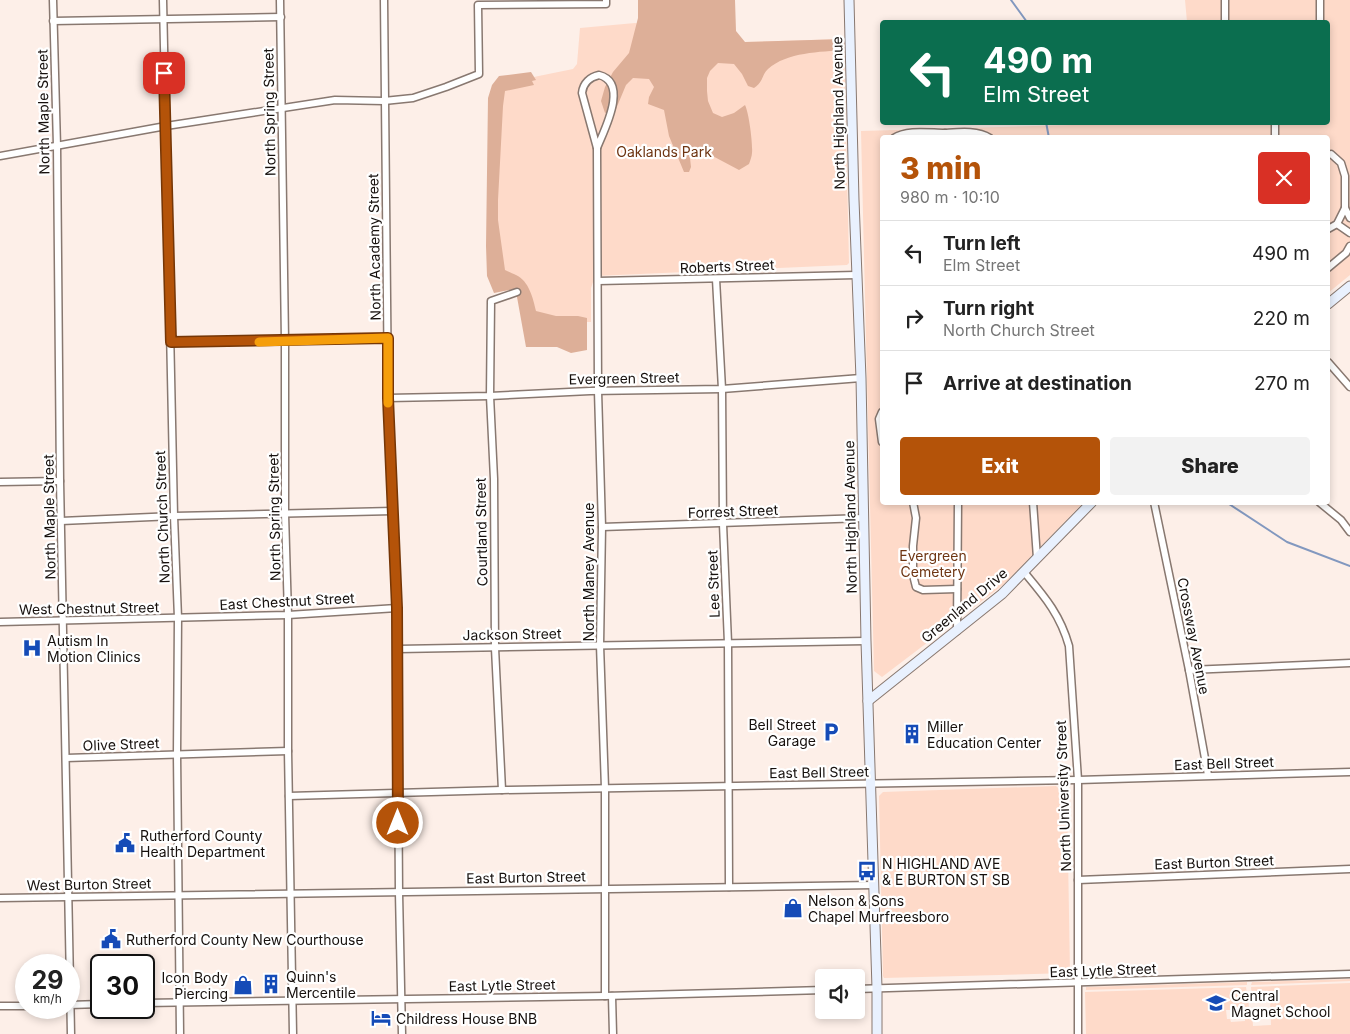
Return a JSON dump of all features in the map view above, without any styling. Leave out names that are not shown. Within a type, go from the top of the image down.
[{"type":"street","name":"North Maple Street","points":[[53,0],[57,146],[60,482],[69,954]]},
{"type":"street","name":"North Church Street","points":[[163,0],[174,516],[178,618],[177,754],[180,1034]]},
{"type":"street","name":"North Spring Street","points":[[280,0],[293,1034]]},
{"type":"street","name":"North Academy Street","points":[[384,0],[388,398],[398,649],[399,893],[402,1034]]},
{"type":"street","points":[[0,156],[166,126],[335,100],[384,101],[413,98],[479,74],[477,3],[606,4],[606,0]]},
{"type":"street","name":"North Highland Avenue","points":[[849,0],[856,274],[861,378],[877,1034]]},
{"type":"street","points":[[1225,0],[1225,20]]},
{"type":"street","points":[[1320,0],[1320,20]]},
{"type":"street","points":[[53,21],[281,16]]},
{"type":"street","points":[[599,75],[604,76],[609,83],[614,100],[611,114],[597,148],[582,93],[587,81],[599,75]]},
{"type":"street","points":[[898,135],[914,133],[945,135],[977,133],[982,135]]},
{"type":"street","name":"North Maney Avenue","points":[[597,148],[598,391],[602,527],[600,645],[605,788],[605,996]]},
{"type":"street","points":[[1330,154],[1341,163],[1345,176],[1345,208],[1350,218]]},
{"type":"street","points":[[1330,228],[1337,224],[1345,208]]},
{"type":"street","points":[[1337,224],[1350,232]]},
{"type":"street","points":[[1330,266],[1346,253],[1350,246]]},
{"type":"street","name":"Roberts Street","points":[[598,281],[856,274]]},
{"type":"street","name":"Lee Street","points":[[716,279],[722,389],[723,524],[728,643],[729,888]]},
{"type":"street","points":[[1330,302],[1350,286]]},
{"type":"street","name":"Courtland Street","points":[[502,790],[495,648],[490,301],[517,292]]},
{"type":"street","points":[[171,342],[388,338]]},
{"type":"street","points":[[1330,364],[1350,387]]},
{"type":"street","name":"Evergreen Street","points":[[388,398],[722,389],[861,378]]},
{"type":"street","points":[[0,482],[60,482]]},
{"type":"street","points":[[914,505],[916,518],[913,546],[913,575],[916,587],[923,590],[957,589]]},
{"type":"street","points":[[957,631],[958,505]]},
{"type":"street","points":[[1033,505],[1037,558]]},
{"type":"street","name":"Greenland Drive","points":[[868,701],[1002,594],[1089,505]]},
{"type":"street","name":"Crossway Avenue","points":[[1155,505],[1189,670],[1208,775]]},
{"type":"street","points":[[1323,505],[1341,520],[1350,532]]},
{"type":"street","points":[[61,521],[174,516],[393,511]]},
{"type":"street","name":"Forrest Street","points":[[602,527],[864,518]]},
{"type":"street","name":"North University Street","points":[[1024,572],[1058,615],[1068,646],[1078,780],[1078,1034]]},
{"type":"street","name":"East Chestnut Street","points":[[178,618],[288,615],[397,608]]},
{"type":"street","name":"West Chestnut Street","points":[[0,622],[178,618]]},
{"type":"street","name":"Jackson Street","points":[[398,649],[866,641]]},
{"type":"street","points":[[1189,670],[1350,663]]},
{"type":"street","name":"Olive Street","points":[[66,758],[288,751]]},
{"type":"street","name":"East Bell Street","points":[[289,796],[502,790],[1078,780],[1350,772]]},
{"type":"street","name":"East Burton Street","points":[[1078,880],[1350,869]]},
{"type":"street","name":"East Burton Street","points":[[179,896],[874,885]]},
{"type":"street","name":"West Burton Street","points":[[0,898],[179,896]]},
{"type":"street","name":"East Lytle Street","points":[[865,989],[1350,974]]},
{"type":"street","name":"East Lytle Street","points":[[155,1003],[612,996],[815,990]]},
{"type":"street","points":[[612,996],[613,1034]]},
{"type":"street","points":[[0,1006],[15,1006]]},
{"type":"street","name":"North Maple Street","points":[[70,1019],[71,1034]]},
{"type":"green space","name":"Evergreen Cemetery","points":[[1185,0],[1350,0],[1350,275],[1330,291],[1330,135],[880,135],[880,505],[1081,505],[1003,585],[882,677],[874,671],[861,131],[1072,125],[1330,125],[1330,20],[1187,20]]},
{"type":"green space","name":"Oaklands Park","points":[[635,23],[745,42],[844,39],[849,263],[847,265],[595,276],[591,288],[591,322],[527,322],[514,289],[496,292],[499,84],[573,69],[577,64],[580,28]]},
{"type":"green space","points":[[1056,786],[1067,796],[1070,973],[884,978],[879,796],[883,792]]},
{"type":"green space","points":[[1350,979],[1350,981],[1251,985],[1252,982]]},
{"type":"green space","points":[[1247,982],[1247,985],[1086,990],[1086,987]]},
{"type":"green space","name":"Central Magnet School","points":[[1350,983],[1350,1034],[1086,1034],[1085,992],[1246,987],[1249,1007],[1230,1007],[1230,1010],[1226,1010],[1227,1019],[1230,1019],[1231,1022],[1245,1021],[1244,1011],[1252,1011],[1253,1026],[1271,1025],[1270,999],[1252,999],[1251,987]]},
{"type":"shaded area","points":[[638,0],[735,0],[736,31],[745,42],[844,39],[845,50],[815,52],[785,59],[768,69],[754,88],[748,86],[734,64],[718,63],[710,71],[707,78],[708,101],[713,113],[722,117],[734,113],[745,105],[751,136],[751,158],[749,164],[739,170],[707,153],[692,154],[689,172],[684,172],[669,136],[664,110],[648,104],[654,87],[649,79],[633,78],[626,85],[616,109],[605,113],[601,101],[605,87],[613,72],[629,53],[638,18]]},
{"type":"shaded area","points":[[531,72],[536,80],[532,81],[534,85],[505,91],[503,106],[498,220],[505,270],[524,281],[530,290],[536,311],[556,316],[587,318],[587,350],[571,353],[557,347],[526,347],[514,289],[494,293],[487,276],[488,98],[492,85],[499,76]]},
{"type":"waterway","points":[[1011,0],[1026,20]]},
{"type":"waterway","points":[[1047,125],[1048,135]]},
{"type":"waterway","points":[[1231,505],[1287,542],[1350,566]]},
{"type":"slow traffic","points":[[259,342],[388,338],[388,403]]},
{"type":"place","name":"Autism In Motion Clinics","points":[[32,648]]},
{"type":"place","name":"Bell Street Garage","points":[[831,732]]},
{"type":"place","name":"Miller Education Center","points":[[912,734]]},
{"type":"place","name":"Rutherford County Health Department","points":[[125,843]]},
{"type":"place","name":"N HIGHLAND AVE & E BURTON ST SB","points":[[867,871]]},
{"type":"place","name":"Nelson & Sons Chapel Murfreesboro","points":[[793,908]]},
{"type":"place","name":"Rutherford County New Courthouse","points":[[111,939]]},
{"type":"place","name":"Quinn's Mercentile","points":[[271,984]]},
{"type":"place","name":"Icon Body Piercing","points":[[243,985]]},
{"type":"place","name":"Central Magnet School","points":[[1216,1003]]},
{"type":"place","name":"Childress House BNB","points":[[381,1018]]},
{"type":"route","points":[[164,73],[171,342],[388,338],[388,398],[398,649],[398,823]]}]
